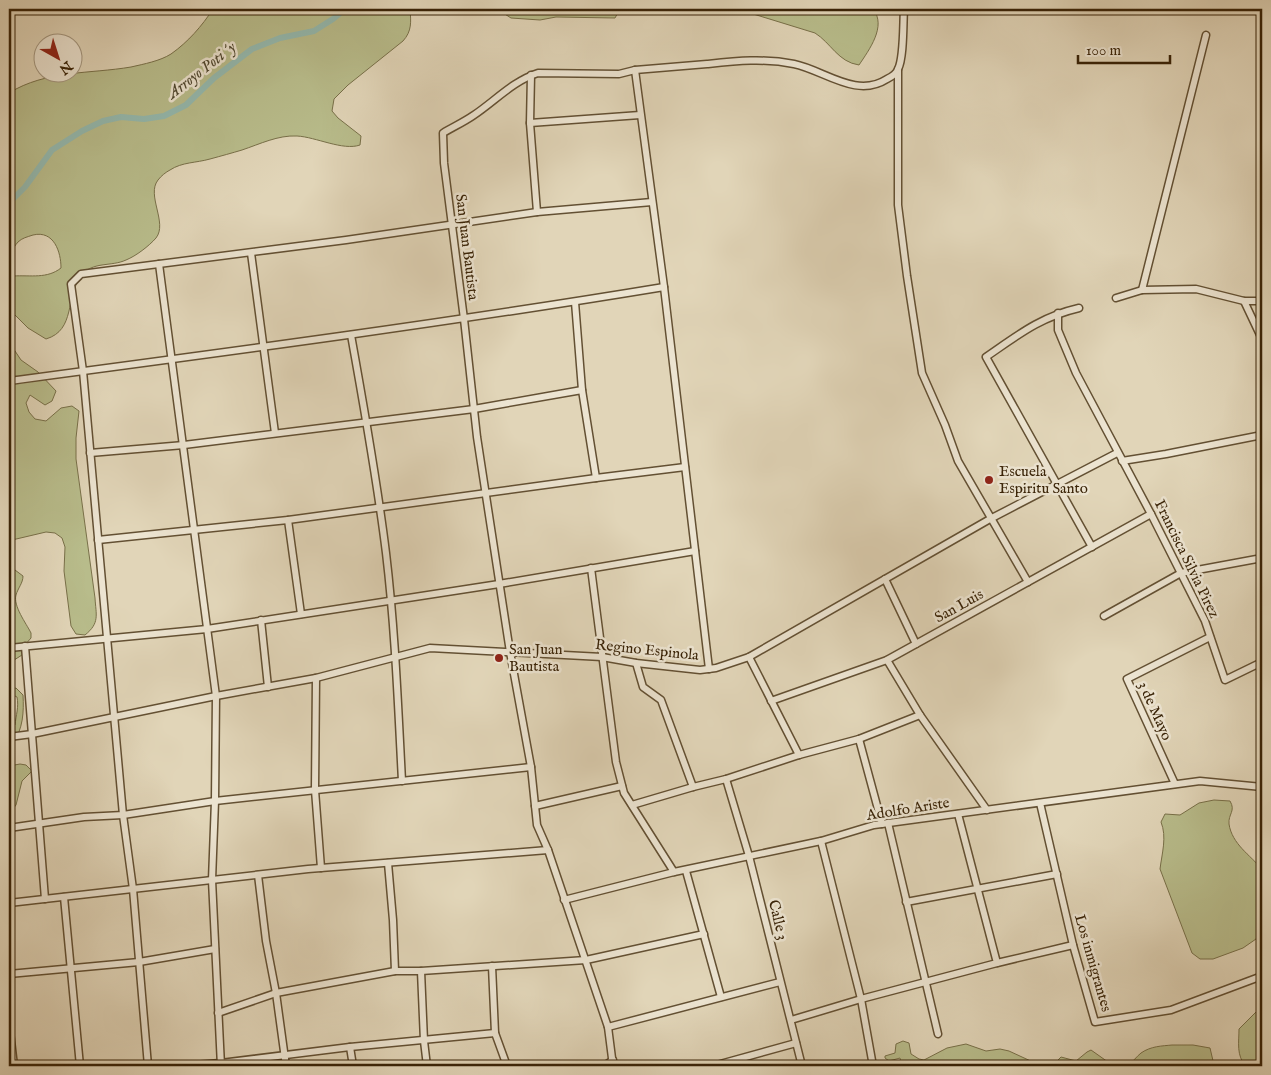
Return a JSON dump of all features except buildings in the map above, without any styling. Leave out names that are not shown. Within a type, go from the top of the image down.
[{"type":"street","points":[[904,9],[902,47],[898,70],[898,205],[922,373],[945,425],[958,461],[1028,582]]},
{"type":"street","points":[[1142,290],[1206,35]]},
{"type":"street","points":[[537,212],[530,123],[531,75],[538,73],[619,74],[635,70],[743,60],[770,60],[809,68],[849,84],[860,86],[878,84],[888,79],[898,70]]},
{"type":"street","points":[[635,70],[664,287],[709,669]]},
{"type":"street","name":"San Juan Bautista","points":[[531,75],[513,85],[473,116],[443,133],[444,163],[485,494],[510,652],[531,767],[538,825],[608,1027],[613,1063]]},
{"type":"street","points":[[530,123],[640,115]]},
{"type":"street","points":[[148,1066],[133,889],[123,815],[83,371],[71,284],[80,274],[537,212],[652,202]]},
{"type":"street","points":[[251,252],[275,433]]},
{"type":"street","points":[[159,264],[216,696],[212,880],[221,1065]]},
{"type":"street","points":[[9,381],[464,319],[664,287]]},
{"type":"street","points":[[1116,298],[1142,290],[1196,289],[1244,301],[1262,300]]},
{"type":"street","points":[[1244,301],[1262,339]]},
{"type":"street","points":[[574,302],[582,390],[596,478]]},
{"type":"street","points":[[1079,308],[1058,312],[1040,321],[986,357],[1092,547]]},
{"type":"street","name":"Francisca Silvia Pirez","points":[[1058,312],[1058,330],[1076,373],[1205,621],[1225,680],[1262,662]]},
{"type":"street","points":[[352,335],[367,422],[390,599],[402,781]]},
{"type":"street","points":[[90,453],[184,445],[474,409],[582,390]]},
{"type":"street","points":[[1122,461],[1262,435]]},
{"type":"street","name":"Regino Espinola","points":[[9,737],[316,678],[430,648],[602,657],[700,670],[730,664],[749,657],[990,519],[1118,453]]},
{"type":"street","points":[[98,540],[288,520],[685,467]]},
{"type":"street","name":"San Luis","points":[[771,701],[886,660],[1151,514]]},
{"type":"street","points":[[288,520],[301,614]]},
{"type":"street","points":[[9,648],[207,629],[390,599],[499,584],[695,551]]},
{"type":"street","points":[[1104,616],[1181,573],[1262,558]]},
{"type":"street","points":[[591,568],[616,762],[622,786],[624,793],[674,872]]},
{"type":"street","points":[[886,579],[916,644]]},
{"type":"street","points":[[261,620],[268,687]]},
{"type":"street","name":"3 de Mayo","points":[[1175,784],[1127,679],[1210,637]]},
{"type":"street","points":[[25,646],[45,899]]},
{"type":"street","points":[[749,657],[799,755]]},
{"type":"street","points":[[886,660],[920,715],[987,810]]},
{"type":"street","points":[[636,663],[644,687],[660,700],[693,787]]},
{"type":"street","points":[[316,678],[315,790],[321,868]]},
{"type":"street","points":[[632,805],[693,787],[726,780],[799,755],[859,739],[920,715]]},
{"type":"street","points":[[859,739],[906,902],[938,1034]]},
{"type":"street","points":[[9,828],[84,817],[123,815],[215,801],[531,767]]},
{"type":"street","name":"Calle 3","points":[[726,780],[749,856],[802,1066]]},
{"type":"street","name":"Adolfo Ariste","points":[[564,900],[674,872],[885,824],[1200,781],[1262,787]]},
{"type":"street","points":[[535,806],[622,786]]},
{"type":"street","name":"Los inmigrantes","points":[[1040,803],[1074,945],[1095,1022],[1171,1010],[1262,976]]},
{"type":"street","points":[[958,814],[997,963]]},
{"type":"street","points":[[821,840],[861,999],[873,1066]]},
{"type":"street","points":[[9,903],[321,868],[548,850]]},
{"type":"street","points":[[388,863],[396,971]]},
{"type":"street","points":[[686,870],[721,997]]},
{"type":"street","points":[[906,902],[979,890],[1057,874]]},
{"type":"street","points":[[258,875],[266,941],[276,993],[286,1066]]},
{"type":"street","points":[[64,897],[80,1066]]},
{"type":"street","points":[[218,1013],[276,993],[396,971],[586,960],[704,934]]},
{"type":"street","points":[[791,1020],[861,999],[1074,945]]},
{"type":"street","points":[[9,974],[139,962],[215,949]]},
{"type":"street","points":[[492,966],[495,1033],[507,1066]]},
{"type":"street","points":[[421,971],[427,1066]]},
{"type":"street","points":[[608,1027],[780,982]]},
{"type":"street","points":[[9,1023],[14,1066]]},
{"type":"street","points":[[180,1066],[221,1065],[350,1047],[495,1033]]},
{"type":"street","points":[[713,1066],[796,1043]]},
{"type":"street","points":[[350,1047],[353,1066]]},
{"type":"street","points":[[604,1066],[613,1063]]},
{"type":"green space","points":[[213,9],[410,9],[411,22],[408,34],[403,41],[348,85],[334,99],[332,111],[361,136],[360,145],[338,145],[304,137],[290,136],[269,140],[222,156],[179,165],[168,171],[159,179],[155,186],[155,201],[160,225],[156,238],[142,251],[130,258],[120,262],[96,266],[85,271],[76,284],[69,312],[62,328],[55,335],[46,339],[28,328],[14,314],[9,284],[13,276],[50,274],[61,268],[60,255],[55,244],[51,239],[40,234],[33,235],[17,243],[9,255],[9,93],[33,82],[82,82],[82,73],[131,67],[162,59],[189,39]]},
{"type":"green space","points":[[497,9],[620,9],[615,18],[556,17],[540,20],[511,18]]},
{"type":"green space","points":[[741,9],[873,9],[878,23],[872,45],[859,65],[840,56],[815,33]]},
{"type":"green space","points":[[9,342],[21,360],[38,372],[56,391],[52,401],[45,405],[30,395],[26,403],[29,412],[35,419],[46,421],[61,408],[72,406],[79,411],[76,459],[96,614],[93,627],[85,635],[76,634],[71,626],[64,571],[65,547],[62,538],[55,533],[46,532],[12,540],[9,551]]},
{"type":"green space","points":[[9,559],[11,567],[23,576],[16,595],[16,604],[31,633],[31,638],[24,646],[22,655],[11,662],[9,671]]},
{"type":"green space","points":[[16,688],[23,695],[23,714],[19,732],[13,743],[9,745],[9,730],[15,725],[18,704],[17,697],[9,693],[11,689]]},
{"type":"green space","points":[[26,765],[32,771],[22,781],[16,805],[9,814],[9,766]]},
{"type":"green space","points":[[1214,800],[1230,801],[1232,810],[1229,824],[1234,838],[1262,869],[1262,929],[1256,939],[1243,948],[1213,959],[1200,959],[1192,953],[1160,869],[1164,839],[1161,822],[1165,814],[1180,815],[1199,803]]},
{"type":"green space","points":[[1262,1006],[1262,1061],[1260,1066],[1246,1066],[1239,1053],[1239,1029]]},
{"type":"green space","points":[[903,1041],[909,1043],[911,1054],[924,1060],[947,1048],[966,1044],[986,1051],[1000,1049],[1009,1051],[1035,1063],[1047,1066],[895,1066],[901,1063],[900,1058],[889,1061],[885,1056],[895,1053],[896,1044]]},
{"type":"green space","points":[[1172,1045],[1193,1045],[1210,1048],[1214,1065],[1127,1066],[1141,1053],[1149,1049]]},
{"type":"green space","points":[[1091,1050],[1108,1062],[1124,1066],[1048,1066],[1061,1057],[1076,1061]]},
{"type":"waterway","name":"Arroyo Poti´y","points":[[9,203],[25,187],[52,150],[82,131],[103,121],[121,117],[144,119],[164,116],[186,105],[214,78],[252,49],[280,38],[314,31],[345,9]]},
{"type":"place","name":"Escuela Espiritu Santo","points":[[989,480]]},
{"type":"place","name":"San Juan Bautista","points":[[499,658]]}]
